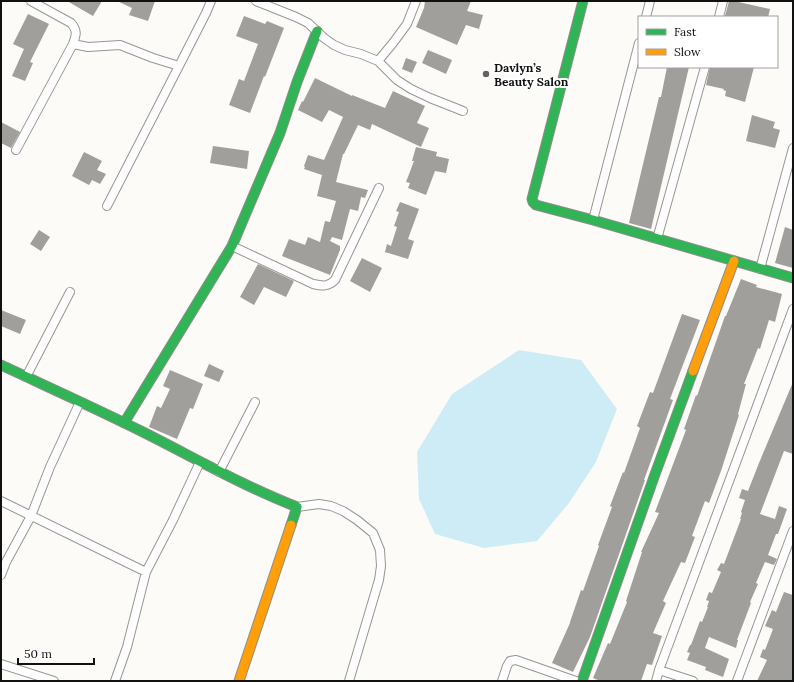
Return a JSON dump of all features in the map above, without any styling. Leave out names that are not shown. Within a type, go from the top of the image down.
[{"type":"street","points":[[16,150],[73,44],[76,33],[75,28],[71,23],[32,1]]},
{"type":"street","points":[[107,206],[211,1]]},
{"type":"street","points":[[256,1],[308,23],[334,45],[378,61],[397,80],[411,89],[463,111]]},
{"type":"street","points":[[378,61],[407,24],[416,1]]},
{"type":"street","points":[[583,1],[532,199],[533,202],[536,205],[793,278]]},
{"type":"street","points":[[646,16],[650,1]]},
{"type":"street","points":[[719,16],[723,1]]},
{"type":"street","points":[[124,423],[232,246],[280,133],[297,82],[317,31]]},
{"type":"street","points":[[73,44],[88,47],[120,45],[179,66]]},
{"type":"street","points":[[593,220],[638,48]]},
{"type":"street","points":[[657,239],[705,68]]},
{"type":"street","points":[[760,268],[793,148]]},
{"type":"street","points":[[232,246],[313,284],[324,286],[331,284],[335,280],[379,188]]},
{"type":"street","points":[[582,681],[654,477],[734,261]]},
{"type":"street","points":[[26,377],[70,292]]},
{"type":"street","points":[[656,681],[793,309]]},
{"type":"street","points":[[1,365],[124,423],[248,487],[297,507],[319,504],[331,506],[343,511],[373,533],[380,550],[381,566],[349,681]]},
{"type":"street","points":[[1,575],[6,562],[31,516],[50,467],[80,402]]},
{"type":"street","points":[[219,472],[255,402]]},
{"type":"street","points":[[115,681],[127,647],[146,572],[173,520],[200,462]]},
{"type":"street","points":[[1,501],[146,572]]},
{"type":"street","points":[[239,681],[297,507]]},
{"type":"street","points":[[736,681],[793,531]]},
{"type":"street","points":[[502,681],[510,661],[516,660],[576,681]]},
{"type":"street","points":[[1,664],[54,681]]},
{"type":"street","points":[[660,670],[693,681]]},
{"type":"water","points":[[519,350],[581,360],[617,409],[596,462],[569,503],[537,541],[484,548],[435,534],[419,499],[417,452],[452,394]]},
{"type":"building","points":[[67,1],[102,1],[93,16]]},
{"type":"building","points":[[117,1],[155,1],[148,21],[129,15],[132,8]]},
{"type":"building","points":[[425,1],[471,1],[467,11],[483,15],[479,29],[466,25],[457,45],[416,27],[424,8]]},
{"type":"building","points":[[729,1],[770,9],[768,16],[725,16]]},
{"type":"building","points":[[28,14],[49,24],[30,62],[33,63],[25,81],[12,76],[24,49],[13,44]]},
{"type":"building","points":[[244,16],[265,24],[267,21],[284,28],[250,113],[229,105],[239,79],[244,81],[258,44],[236,36]]},
{"type":"building","points":[[428,50],[452,60],[446,74],[422,63]]},
{"type":"building","points":[[406,58],[417,62],[412,73],[402,69]]},
{"type":"building","points":[[667,68],[689,68],[651,229],[629,223],[659,97],[661,97]]},
{"type":"building","points":[[710,68],[754,68],[745,102],[725,96],[726,91],[723,90],[724,89],[706,85]]},
{"type":"building","points":[[315,78],[352,96],[385,108],[393,91],[425,106],[417,123],[429,128],[421,147],[372,124],[370,130],[358,125],[343,154],[336,182],[368,190],[365,198],[361,197],[358,211],[350,209],[342,240],[332,237],[330,241],[340,246],[340,250],[330,275],[282,256],[289,239],[305,245],[308,237],[320,242],[325,221],[330,222],[336,201],[317,196],[322,175],[304,169],[308,155],[324,160],[343,117],[329,110],[322,122],[298,110]]},
{"type":"building","points":[[752,115],[775,122],[773,128],[780,130],[775,148],[746,141]]},
{"type":"building","points":[[1,122],[20,132],[11,148],[1,143]]},
{"type":"building","points":[[213,146],[249,151],[247,169],[210,163]]},
{"type":"building","points":[[416,147],[437,152],[436,156],[449,159],[446,173],[435,171],[426,195],[408,188],[410,183],[406,182],[414,161],[412,161]]},
{"type":"building","points":[[84,152],[102,161],[97,170],[106,174],[100,184],[92,180],[89,185],[72,176]]},
{"type":"building","points":[[400,202],[419,209],[408,239],[414,241],[408,259],[385,252],[387,244],[391,246],[397,227],[394,226],[399,212],[396,211]]},
{"type":"building","points":[[785,227],[793,230],[793,268],[775,263]]},
{"type":"building","points":[[39,230],[50,237],[41,251],[30,244]]},
{"type":"building","points":[[362,258],[382,268],[370,292],[350,281]]},
{"type":"building","points":[[258,264],[294,281],[286,297],[264,287],[254,305],[240,297]]},
{"type":"building","points":[[741,279],[757,285],[756,287],[782,294],[775,322],[769,320],[760,349],[758,348],[744,384],[746,384],[739,415],[709,503],[705,501],[692,536],[695,537],[685,563],[681,562],[663,601],[666,603],[653,633],[662,636],[652,665],[647,664],[641,681],[600,681],[593,678],[608,643],[610,644],[627,602],[626,601],[641,552],[659,513],[655,512],[686,430],[684,429],[696,395],[697,396],[725,316]]},
{"type":"building","points":[[1,310],[26,320],[20,334],[1,326]]},
{"type":"building","points":[[682,314],[700,320],[670,399],[673,400],[590,637],[573,672],[552,663],[570,623],[581,590],[583,591],[612,507],[610,506],[623,472],[624,473],[640,428],[637,426],[650,392],[653,393]]},
{"type":"building","points":[[209,364],[224,371],[219,382],[204,376]]},
{"type":"building","points":[[170,370],[203,384],[193,409],[190,408],[177,439],[149,427],[157,406],[161,408],[170,389],[163,386]]},
{"type":"building","points":[[793,382],[793,454],[784,451],[760,514],[775,519],[779,506],[787,509],[778,534],[776,534],[768,555],[777,559],[774,565],[765,562],[756,583],[758,584],[750,602],[751,603],[737,640],[736,648],[709,637],[705,648],[729,659],[723,677],[705,670],[706,667],[687,660],[690,653],[687,652],[700,621],[702,622],[708,607],[709,601],[706,600],[709,592],[712,593],[721,572],[717,570],[721,563],[724,564],[741,519],[741,512],[745,500],[739,498],[742,489],[748,491]]},
{"type":"building","points":[[784,592],[793,595],[793,681],[757,681],[767,660],[760,657],[763,649],[765,650],[773,629],[765,626],[772,610],[776,612]]},
{"type":"traffic: fast","points":[[583,1],[532,199],[533,202],[536,205],[793,278]]},
{"type":"traffic: fast","points":[[124,423],[232,246],[280,133],[297,82],[317,31]]},
{"type":"traffic: fast","points":[[1,365],[124,422],[238,481],[297,507],[291,525]]},
{"type":"traffic: fast","points":[[582,681],[693,371]]},
{"type":"traffic: slow","points":[[693,371],[734,261]]},
{"type":"traffic: slow","points":[[239,681],[291,525]]},
{"type":"place","name":"Davlyn’s Beauty Salon","points":[[486,74]]}]
